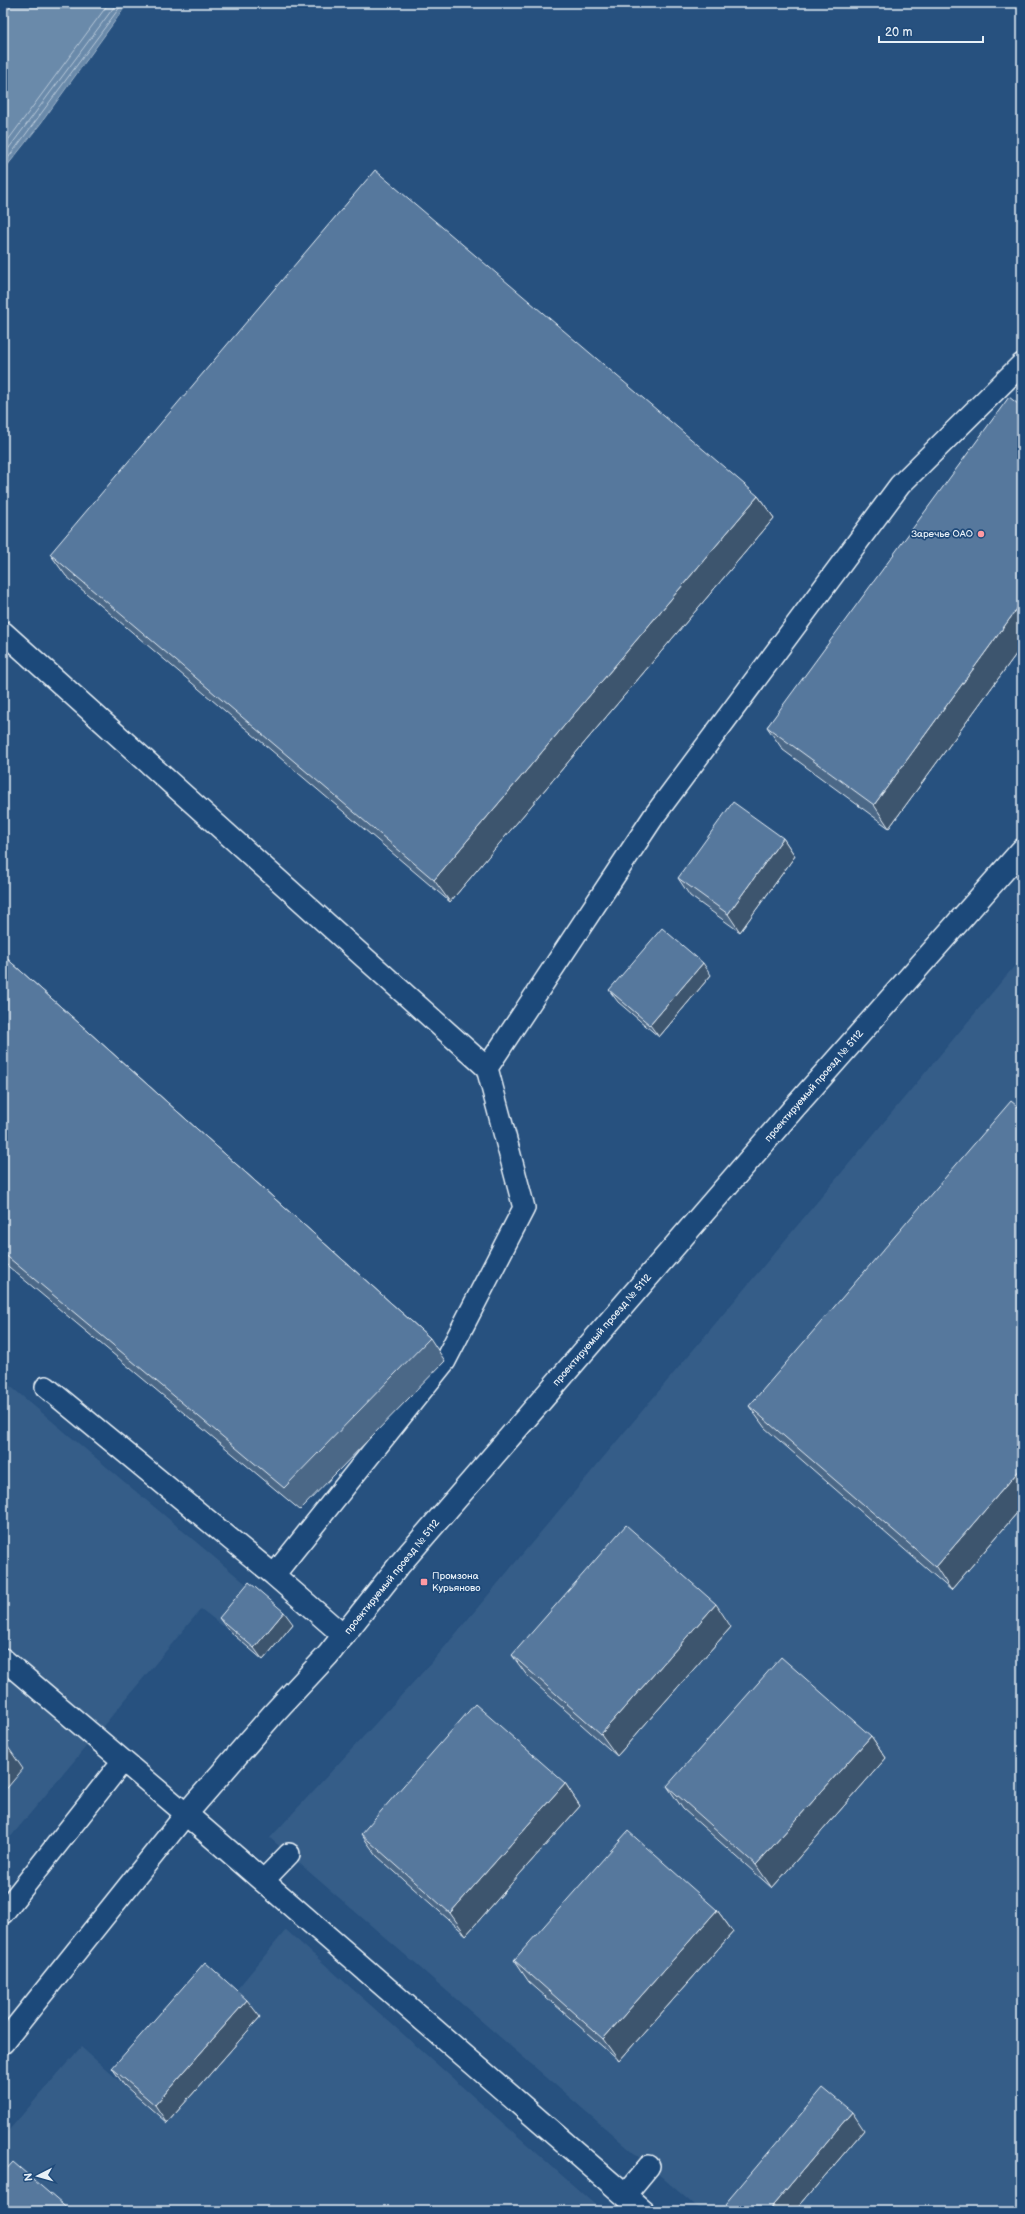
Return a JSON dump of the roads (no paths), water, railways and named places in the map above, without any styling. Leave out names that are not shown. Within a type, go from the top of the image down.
[{"type":"street","name":"проектируемый проезд № 5112","points":[[186,1814],[344,1636],[405,1558],[794,1108],[1022,850]]},
{"type":"street","points":[[186,1814],[644,2211]]},
{"type":"lane","points":[[487,1068],[654,816],[900,484],[1022,364]]},
{"type":"lane","points":[[3,632],[487,1068],[524,1208],[445,1361],[274,1575]]},
{"type":"lane","points":[[46,1387],[274,1575],[344,1636]]},
{"type":"lane","points":[[3,1659],[122,1762],[186,1814],[3,2042]]},
{"type":"lane","points":[[3,1913],[122,1762]]},
{"type":"lane","points":[[263,1881],[289,1854]]},
{"type":"lane","points":[[625,2195],[649,2166]]},
{"type":"water","points":[[3,3],[128,3],[41,123],[3,171]]},
{"type":"place","name":"Заречье ОАО","points":[[981,534]]},
{"type":"place","name":"Промзона Курьяново","points":[[424,1582]]}]
